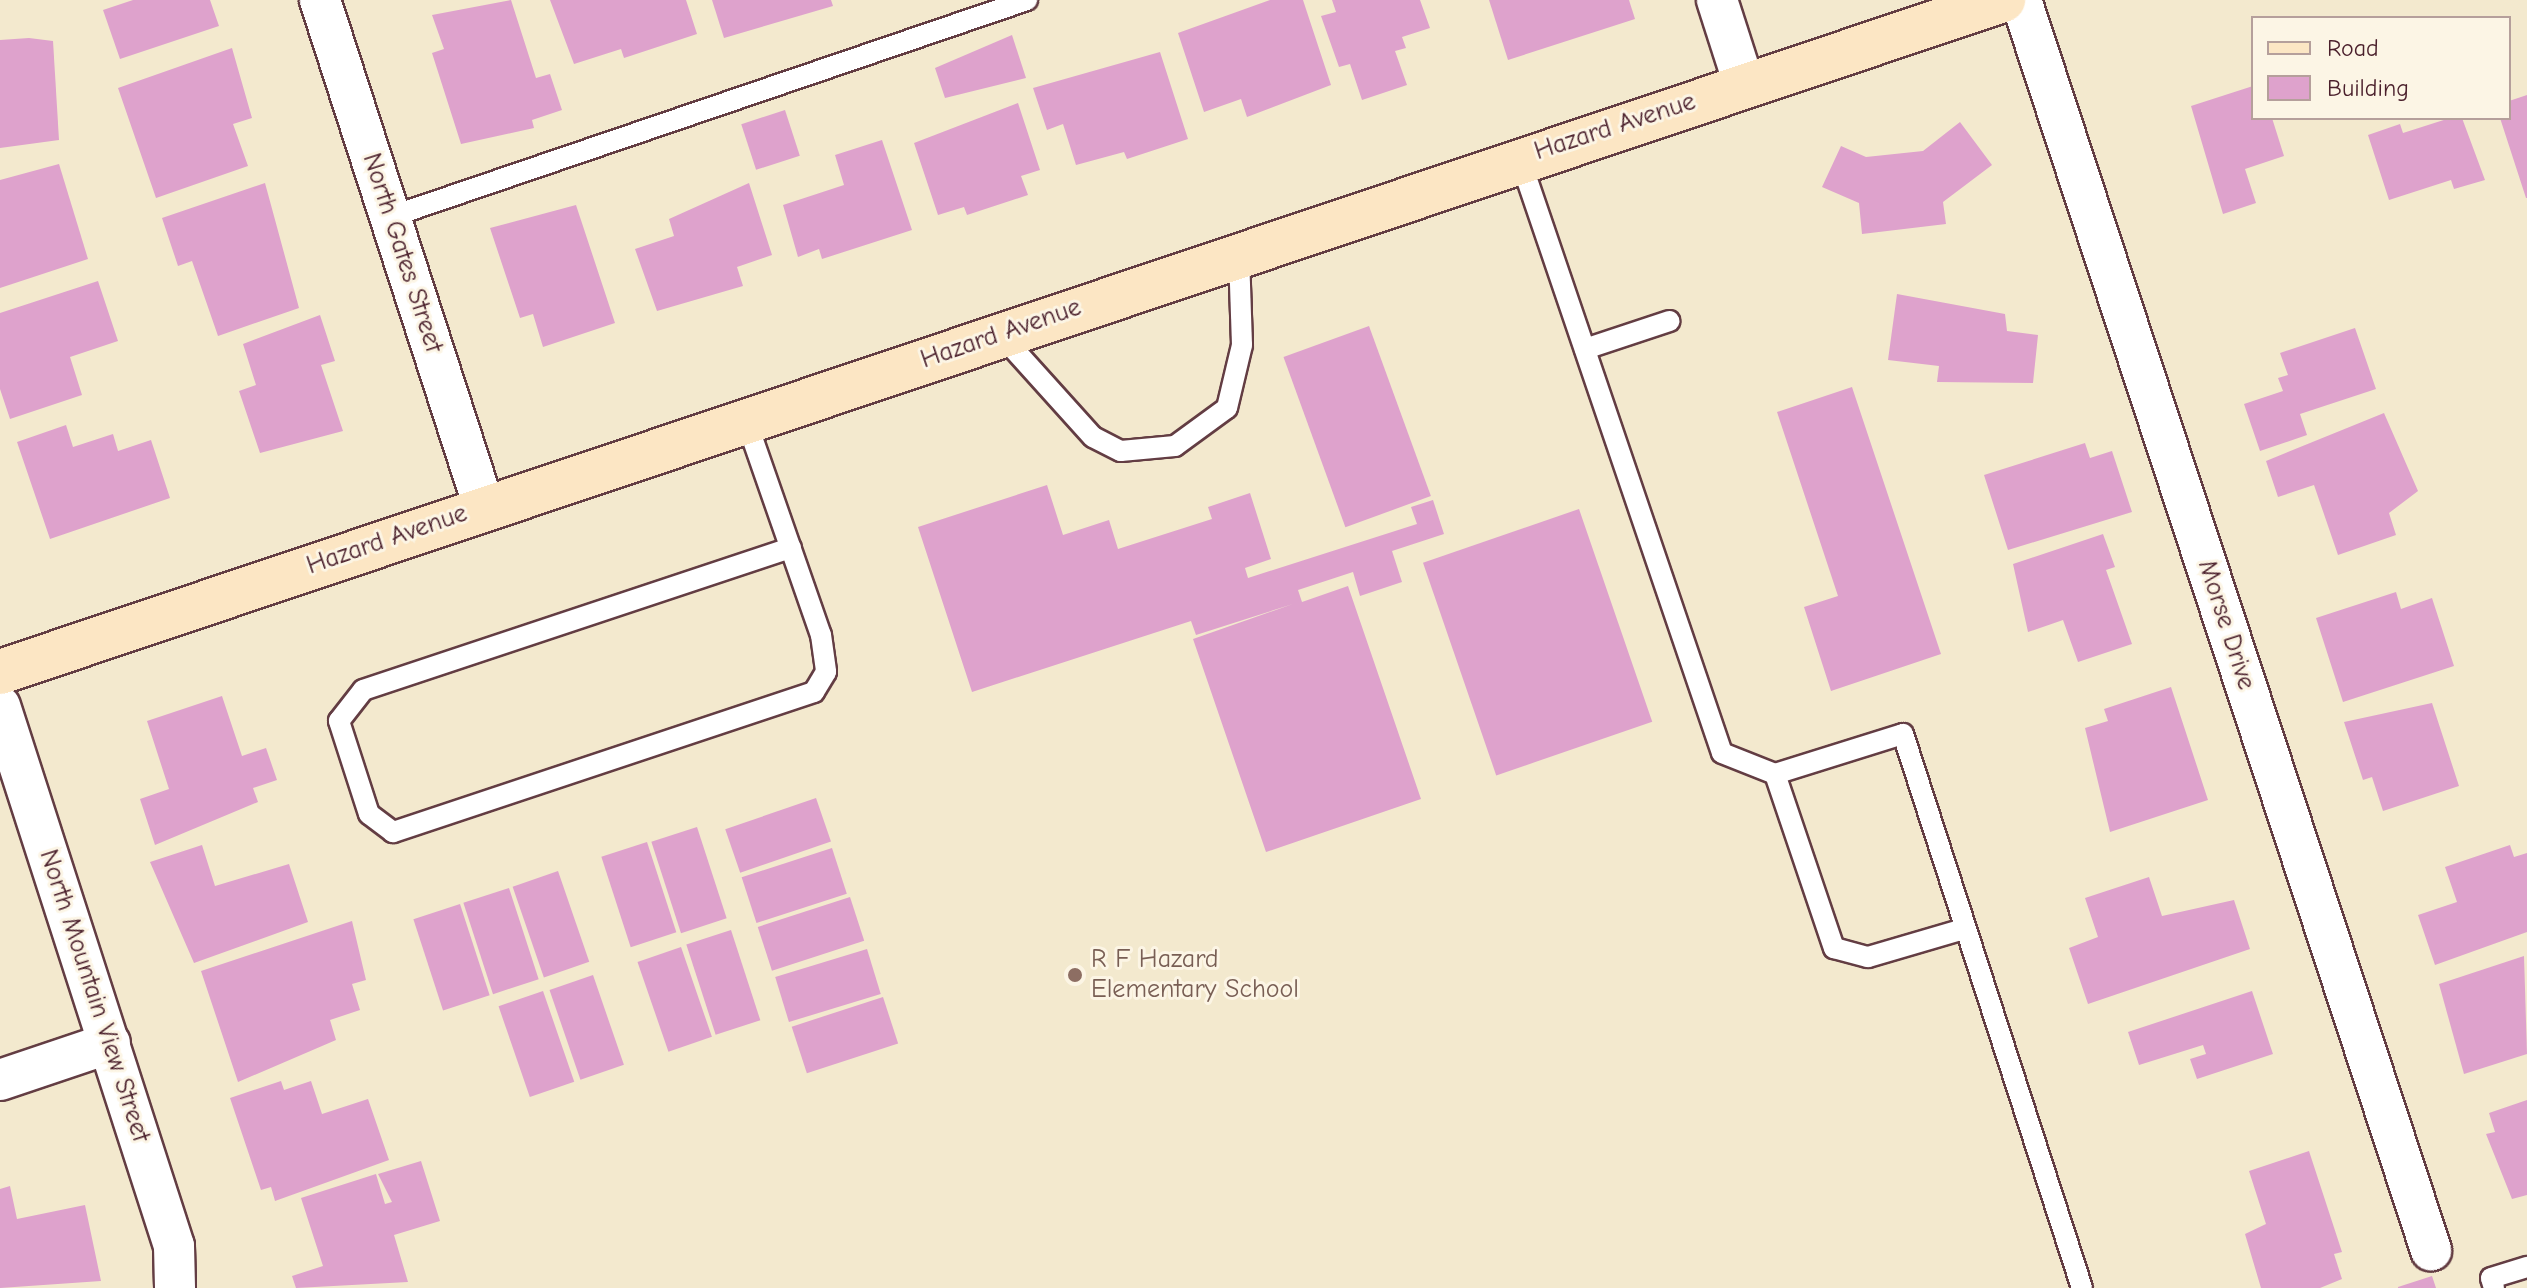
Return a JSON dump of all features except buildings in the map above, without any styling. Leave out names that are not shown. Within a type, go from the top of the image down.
[{"type":"street","name":"North Gates Street","points":[[320,0],[484,507]]},
{"type":"street","points":[[1717,0],[1744,84]]},
{"type":"street","name":"Hazard Avenue","points":[[0,672],[1239,252],[2003,0]]},
{"type":"street","name":"Morse Drive","points":[[2021,0],[2431,1250]]},
{"type":"street","name":"North Mountain View Street","points":[[0,706],[174,1246],[175,1288]]},
{"type":"street","points":[[0,1080],[110,1043]]},
{"type":"lane","points":[[390,217],[1027,0]]},
{"type":"lane","points":[[1520,159],[1722,753],[1775,774],[1903,734],[2082,1288]]},
{"type":"lane","points":[[1001,335],[1093,437],[1121,451],[1175,446],[1227,408],[1242,345],[1239,252]]},
{"type":"lane","points":[[1585,349],[1669,321]]},
{"type":"lane","points":[[746,420],[791,548],[821,635],[826,672],[814,692],[393,832],[369,814],[339,721],[363,690],[791,548]]},
{"type":"lane","points":[[1775,774],[1834,948],[1868,957],[1964,929]]},
{"type":"lane","points":[[2494,1288],[2491,1278],[2527,1267]]},
{"type":"place","name":"R F Hazard Elementary School","points":[[1075,975]]}]
